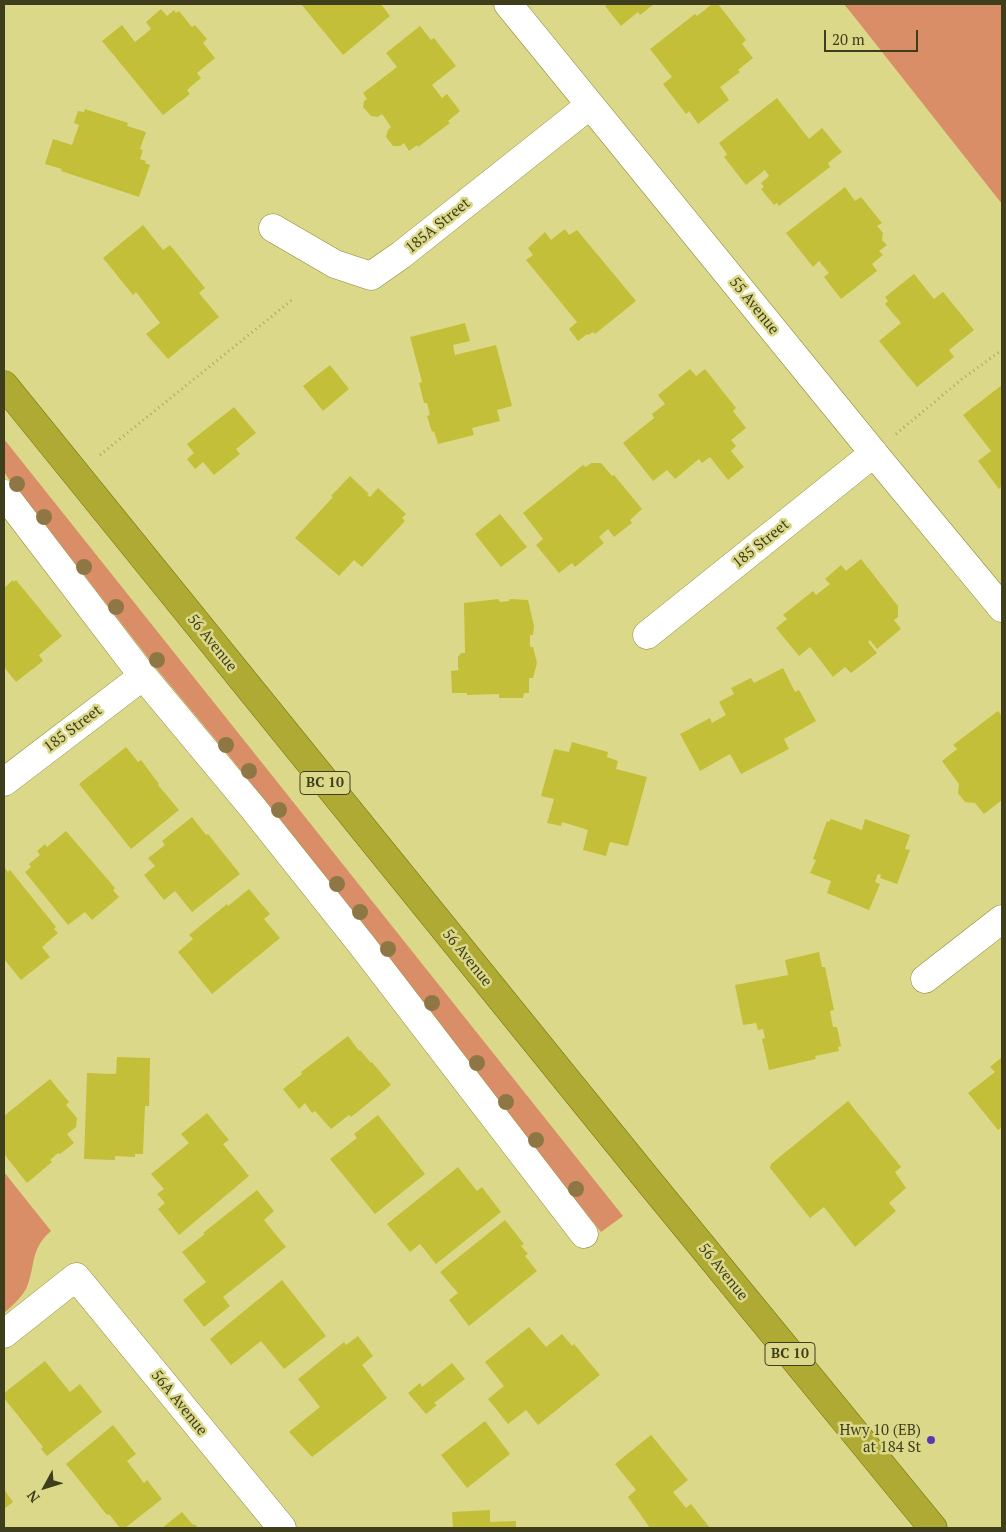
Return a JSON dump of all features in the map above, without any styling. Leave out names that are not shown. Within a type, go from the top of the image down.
[{"type":"highway","name":"56 Avenue","points":[[4,386],[640,1172],[933,1528]]},
{"type":"street","name":"55 Avenue","points":[[508,4],[1002,608]]},
{"type":"street","name":"185A Street","points":[[273,228],[334,264],[371,276],[409,249],[590,105]]},
{"type":"street","name":"185 Street","points":[[647,635],[874,453]]},
{"type":"street","points":[[4,494],[143,676],[253,808],[356,938],[584,1234]]},
{"type":"street","name":"185 Street","points":[[4,782],[143,676]]},
{"type":"street","points":[[925,978],[1002,920]]},
{"type":"street","name":"56A Avenue","points":[[4,1334],[76,1277],[282,1528]]},
{"type":"path","points":[[76,475],[292,300]]},
{"type":"path","points":[[896,435],[962,379],[1002,350]]},
{"type":"shaded area","points":[[844,4],[1002,4],[1002,204],[856,19]]},
{"type":"shaded area","points":[[4,439],[623,1216],[601,1232],[316,865],[156,668],[15,488],[4,472]]},
{"type":"shaded area","points":[[4,1172],[51,1231],[39,1245],[26,1289],[19,1299],[4,1313]]},
{"type":"building","points":[[301,4],[381,4],[390,16],[343,55]]},
{"type":"building","points":[[608,4],[654,4],[640,15],[638,12],[621,26],[605,6]]},
{"type":"building","points":[[712,4],[718,4],[746,40],[742,44],[753,58],[738,70],[740,72],[720,87],[729,100],[698,124],[689,111],[686,114],[663,84],[672,77],[650,49],[695,14],[697,16]]},
{"type":"building","points":[[161,9],[167,16],[174,10],[176,13],[179,11],[192,27],[195,25],[207,39],[203,43],[215,58],[197,73],[201,78],[187,90],[190,94],[163,115],[102,41],[122,25],[135,42],[151,29],[146,22]]},
{"type":"building","points":[[420,26],[431,40],[434,38],[456,66],[432,85],[442,98],[447,94],[460,111],[448,121],[450,123],[418,147],[417,145],[409,151],[404,143],[400,146],[393,146],[386,137],[391,127],[382,114],[378,117],[371,116],[363,107],[364,101],[367,99],[363,93],[397,67],[386,53]]},
{"type":"building","points":[[777,98],[809,139],[822,128],[842,152],[828,163],[830,167],[779,206],[777,203],[774,205],[761,189],[764,187],[761,183],[769,176],[765,170],[746,185],[724,157],[727,154],[719,143]]},
{"type":"building","points":[[85,109],[128,123],[127,126],[146,132],[140,149],[143,150],[140,159],[150,165],[139,197],[45,164],[53,139],[72,145],[79,125],[74,123],[78,111],[84,112]]},
{"type":"building","points":[[845,187],[855,201],[861,197],[882,223],[877,226],[883,233],[882,240],[887,245],[879,251],[883,255],[872,264],[877,271],[841,299],[824,277],[829,273],[819,261],[813,267],[786,233]]},
{"type":"building","points":[[143,225],[163,250],[170,245],[205,288],[199,293],[219,317],[168,359],[146,334],[160,323],[136,292],[133,295],[103,258]]},
{"type":"building","points":[[565,229],[569,235],[577,230],[636,301],[595,334],[593,332],[587,334],[578,341],[569,329],[577,322],[526,260],[533,255],[528,248],[545,232],[551,240]]},
{"type":"building","points":[[914,274],[934,299],[943,292],[974,330],[949,350],[954,357],[917,387],[879,341],[901,323],[885,304],[888,301],[885,297]]},
{"type":"building","points":[[465,323],[470,341],[453,345],[455,355],[496,345],[512,406],[497,410],[500,421],[472,428],[474,435],[438,444],[427,416],[430,415],[427,403],[424,403],[419,383],[422,382],[410,337]]},
{"type":"building","points":[[330,365],[349,389],[323,411],[303,386]]},
{"type":"building","points":[[690,369],[696,376],[705,369],[736,408],[733,411],[746,428],[731,440],[736,446],[731,451],[744,467],[728,480],[710,457],[702,463],[699,459],[675,479],[667,470],[653,481],[623,443],[654,418],[652,414],[665,404],[658,395]]},
{"type":"building","points":[[1002,385],[1002,486],[999,489],[978,461],[991,451],[963,415]]},
{"type":"building","points":[[234,407],[256,433],[236,449],[240,454],[214,475],[203,462],[195,469],[187,459],[194,453],[187,444]]},
{"type":"building","points":[[591,463],[601,463],[612,476],[614,475],[642,509],[630,520],[632,523],[614,537],[608,529],[599,537],[604,543],[575,567],[572,563],[559,573],[536,545],[543,539],[523,513],[583,465],[586,467]]},
{"type":"building","points":[[350,476],[369,494],[367,495],[370,497],[378,488],[406,514],[402,518],[405,521],[362,567],[354,560],[339,576],[295,538]]},
{"type":"building","points":[[500,514],[527,547],[501,567],[475,534]]},
{"type":"building","points":[[861,559],[898,606],[898,617],[894,620],[901,629],[877,649],[870,640],[868,642],[877,653],[851,673],[845,667],[833,677],[810,647],[799,656],[776,628],[787,619],[783,615],[813,591],[816,595],[830,584],[825,579],[841,565],[846,571]]},
{"type":"building","points":[[13,580],[14,582],[16,580],[62,636],[39,655],[43,661],[16,682],[4,667],[4,588]]},
{"type":"building","points":[[498,599],[500,602],[509,601],[510,599],[528,600],[534,626],[533,635],[530,635],[530,647],[533,647],[537,663],[533,678],[529,678],[529,693],[524,693],[523,698],[499,698],[499,694],[467,695],[467,693],[452,693],[451,671],[459,670],[458,657],[461,653],[465,653],[464,603]]},
{"type":"building","points":[[783,668],[795,692],[799,690],[816,721],[784,739],[789,749],[741,774],[730,754],[700,771],[680,734],[710,718],[712,723],[726,715],[719,702],[734,694],[731,688],[751,678],[754,683]]},
{"type":"building","points":[[998,711],[1002,716],[1002,800],[984,814],[975,803],[965,802],[958,793],[959,784],[942,761],[957,749],[953,745]]},
{"type":"building","points":[[572,742],[608,752],[607,757],[618,761],[616,769],[647,777],[628,846],[610,842],[606,856],[583,850],[588,830],[562,822],[561,826],[547,823],[554,799],[541,796],[554,749],[569,752]]},
{"type":"building","points":[[126,747],[138,762],[141,760],[158,785],[179,810],[131,849],[79,784]]},
{"type":"building","points":[[192,817],[240,874],[192,912],[175,891],[164,900],[144,875],[155,866],[148,858],[165,845],[162,841]]},
{"type":"building","points":[[831,819],[862,830],[865,819],[910,835],[905,849],[910,850],[897,884],[880,878],[881,875],[878,874],[875,882],[880,884],[869,910],[827,893],[831,881],[810,873],[816,860],[813,859],[827,821],[829,822]]},
{"type":"building","points":[[66,831],[115,888],[113,890],[119,897],[92,920],[85,912],[68,925],[25,872],[31,867],[29,864],[40,855],[37,851],[45,844],[47,847]]},
{"type":"building","points":[[4,867],[8,872],[10,870],[56,927],[54,929],[58,933],[42,947],[50,957],[21,980],[4,959]]},
{"type":"building","points":[[249,889],[270,914],[264,919],[280,938],[212,994],[178,952],[193,939],[189,935]]},
{"type":"building","points":[[819,952],[822,967],[825,967],[834,1010],[830,1011],[833,1027],[837,1027],[841,1046],[838,1047],[839,1051],[815,1056],[816,1059],[769,1070],[762,1039],[765,1038],[763,1029],[758,1030],[756,1023],[743,1025],[735,985],[788,975],[785,960]]},
{"type":"building","points":[[348,1036],[359,1051],[372,1062],[391,1085],[351,1117],[349,1115],[331,1129],[315,1111],[312,1113],[305,1103],[299,1109],[283,1089],[302,1074],[301,1072]]},
{"type":"building","points":[[117,1057],[150,1058],[149,1106],[145,1106],[143,1154],[135,1154],[135,1157],[115,1156],[115,1160],[84,1159],[87,1073],[116,1074]]},
{"type":"building","points":[[1002,1057],[1002,1127],[998,1130],[968,1093],[995,1072],[990,1067]]},
{"type":"building","points":[[50,1079],[69,1102],[66,1105],[77,1118],[76,1127],[67,1134],[74,1143],[60,1154],[58,1153],[50,1160],[52,1162],[27,1183],[4,1154],[4,1116]]},
{"type":"building","points":[[848,1101],[901,1167],[895,1172],[906,1188],[889,1203],[896,1211],[855,1247],[824,1207],[810,1218],[770,1168],[771,1164]]},
{"type":"building","points":[[207,1113],[229,1140],[223,1144],[249,1176],[179,1235],[158,1209],[165,1203],[157,1194],[164,1189],[151,1174],[189,1143],[181,1134]]},
{"type":"building","points":[[378,1115],[425,1174],[375,1214],[330,1159],[357,1138],[354,1134]]},
{"type":"building","points":[[458,1167],[477,1191],[482,1187],[501,1212],[436,1264],[420,1244],[410,1252],[387,1224]]},
{"type":"building","points":[[257,1190],[274,1211],[264,1220],[286,1247],[223,1297],[230,1306],[204,1327],[183,1300],[206,1282],[182,1252]]},
{"type":"building","points":[[505,1220],[524,1244],[521,1246],[528,1254],[525,1256],[537,1271],[469,1326],[449,1300],[458,1293],[440,1272]]},
{"type":"building","points":[[282,1280],[326,1336],[284,1369],[261,1341],[231,1365],[210,1339]]},
{"type":"building","points":[[529,1327],[546,1347],[562,1334],[572,1346],[574,1344],[600,1375],[538,1425],[526,1410],[508,1424],[488,1399],[504,1386],[485,1362]]},
{"type":"building","points":[[358,1336],[373,1356],[362,1365],[387,1398],[312,1457],[289,1432],[320,1407],[298,1379],[344,1342],[346,1345]]},
{"type":"building","points":[[45,1361],[70,1392],[80,1384],[102,1412],[47,1456],[41,1449],[43,1447],[4,1398],[4,1393]]},
{"type":"building","points":[[452,1363],[465,1379],[434,1403],[437,1405],[426,1414],[408,1393],[420,1383],[422,1387]]},
{"type":"building","points":[[485,1421],[510,1454],[467,1488],[441,1455]]},
{"type":"building","points":[[113,1425],[136,1454],[127,1461],[144,1483],[147,1480],[162,1499],[125,1528],[120,1528],[109,1514],[107,1515],[66,1464]]},
{"type":"building","points":[[651,1435],[688,1480],[673,1492],[686,1508],[691,1504],[710,1528],[650,1528],[628,1497],[636,1490],[615,1464]]},
{"type":"building","points":[[4,1489],[13,1502],[4,1509]]},
{"type":"building","points":[[490,1510],[490,1522],[516,1521],[516,1528],[453,1528],[452,1512]]},
{"type":"building","points":[[182,1512],[198,1528],[162,1528]]},
{"type":"place","name":"Hwy 10 (EB) at 184 St","points":[[931,1440]]}]
